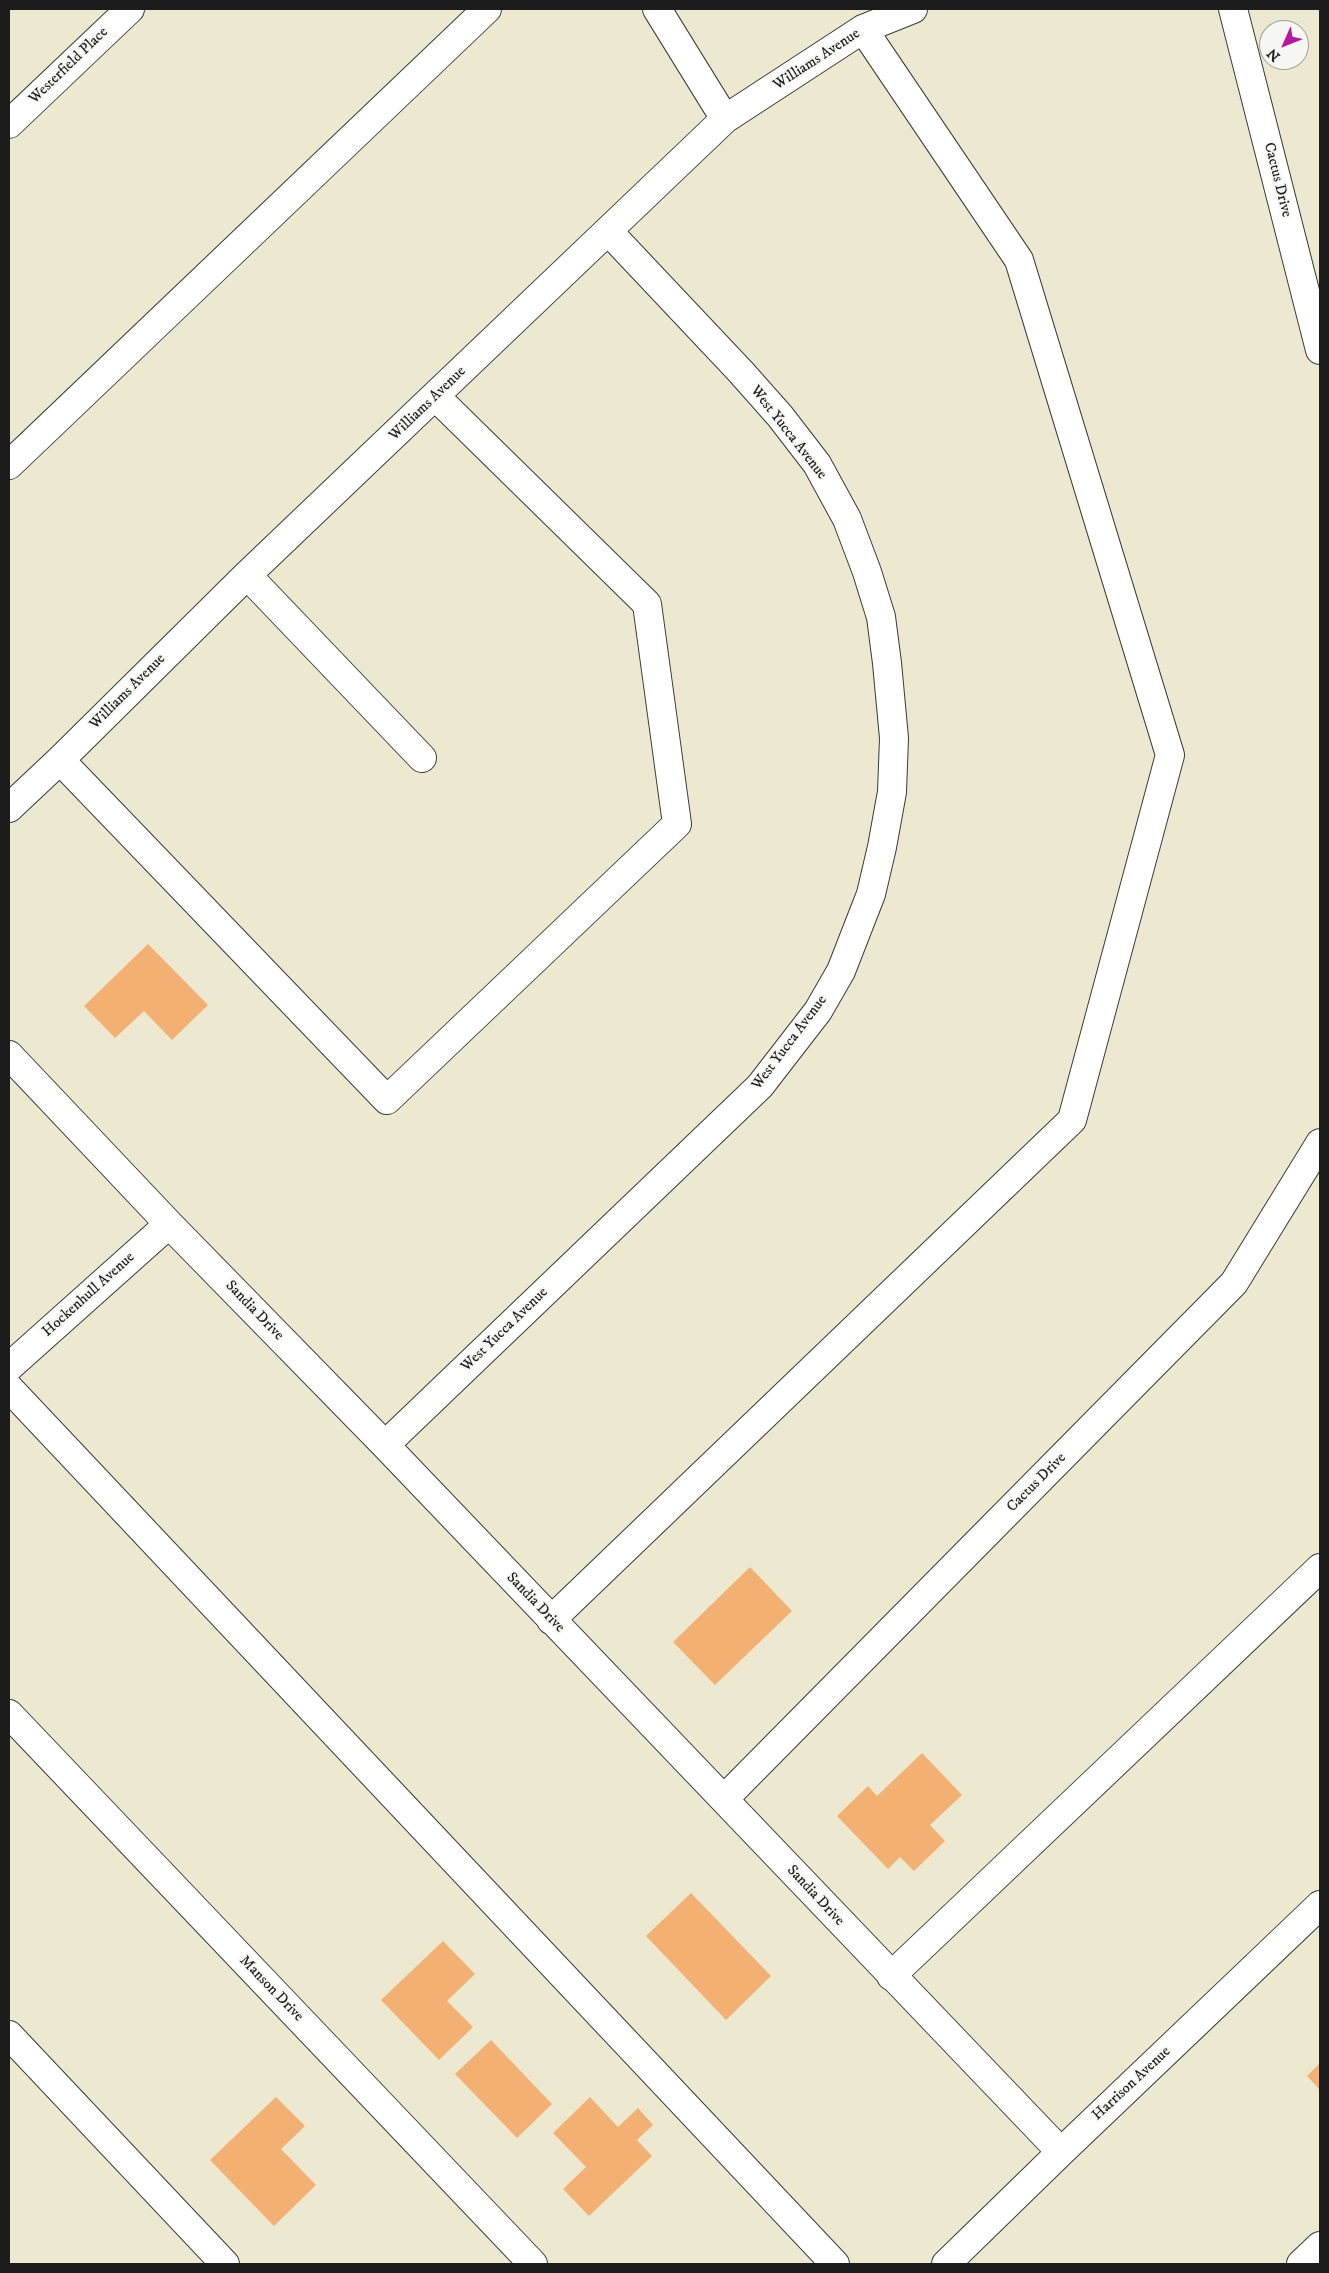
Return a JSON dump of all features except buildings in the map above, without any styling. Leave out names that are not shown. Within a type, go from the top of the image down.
[{"type":"street","name":"Westerfield Place","points":[[9,124],[130,9]]},
{"type":"street","points":[[9,465],[487,9]]},
{"type":"street","points":[[657,9],[726,119]]},
{"type":"street","name":"Williams Avenue","points":[[9,808],[60,760],[246,575],[726,119],[863,30],[913,9]]},
{"type":"street","name":"Cactus Drive","points":[[1233,9],[1320,350]]},
{"type":"street","points":[[552,1620],[1072,1120],[1170,755],[1019,260],[863,30]]},
{"type":"street","name":"West Yucca Avenue","points":[[385,1445],[760,1086],[818,1010],[841,971],[871,894],[884,838],[892,792],[894,738],[887,663],[881,617],[867,572],[847,519],[817,464],[780,416],[608,231]]},
{"type":"street","points":[[60,760],[387,1100],[677,824],[647,604],[436,396]]},
{"type":"street","points":[[246,575],[422,758]]},
{"type":"street","name":"Sandia Drive","points":[[9,1055],[1061,2152]]},
{"type":"street","name":"Cactus Drive","points":[[724,1799],[1234,1283],[1320,1142]]},
{"type":"street","name":"Hockenhull Avenue","points":[[9,1367],[169,1224]]},
{"type":"street","points":[[9,1388],[835,2264]]},
{"type":"street","points":[[891,1976],[1320,1568]]},
{"type":"street","name":"Manson Drive","points":[[9,1714],[533,2264]]},
{"type":"street","name":"Harrison Avenue","points":[[946,2264],[1320,1905]]},
{"type":"street","points":[[9,2035],[225,2264]]},
{"type":"street","points":[[1301,2264],[1320,2246]]}]
